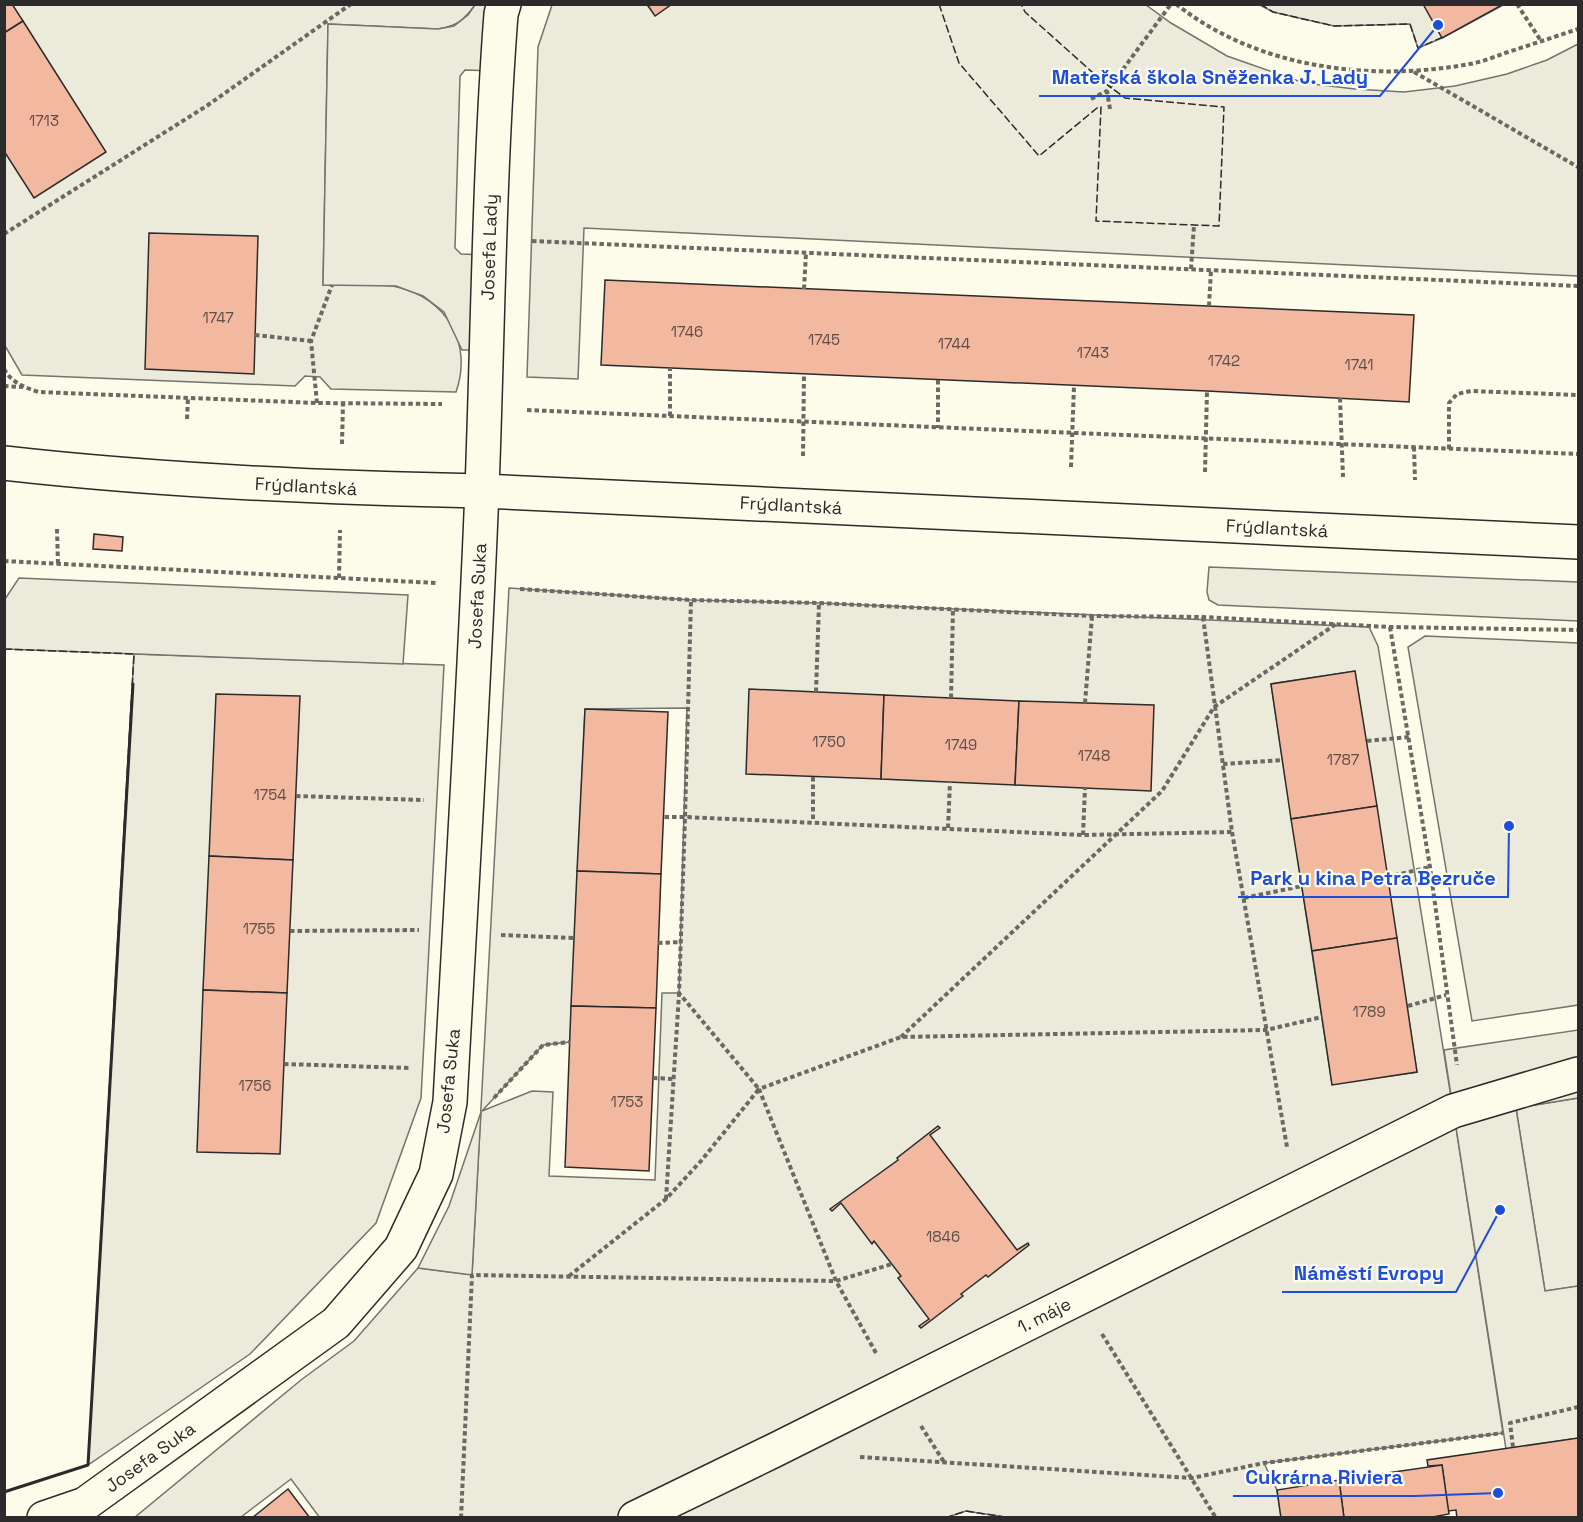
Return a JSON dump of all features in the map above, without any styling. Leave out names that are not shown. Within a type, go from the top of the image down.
[{"type":"street","name":"Josefa Lady","points":[[482,491],[488,255],[496,71],[504,4]]},
{"type":"street","name":"Frýdlantská","points":[[4,463],[81,472],[341,488],[482,491],[1578,542]]},
{"type":"street","name":"Josefa Suka","points":[[44,1518],[85,1503],[336,1323],[401,1248],[436,1174],[450,1102],[482,491]]},
{"type":"street","points":[[1458,1109],[1578,1074]]},
{"type":"street","name":"1. máje","points":[[635,1518],[1458,1109]]},
{"type":"path","points":[[4,234],[208,105],[351,4]]},
{"type":"path","points":[[1091,99],[1107,91],[1171,4]]},
{"type":"path","points":[[1176,4],[1193,18],[1246,45],[1300,62],[1357,71],[1413,72],[1473,63],[1578,28]]},
{"type":"path","points":[[1517,4],[1540,41]]},
{"type":"path","points":[[1413,72],[1578,167]]},
{"type":"path","points":[[1107,91],[1110,109]]},
{"type":"path","points":[[1191,269],[1194,225]]},
{"type":"path","points":[[531,241],[1578,286]]},
{"type":"path","points":[[804,289],[806,253]]},
{"type":"path","points":[[1209,306],[1211,270]]},
{"type":"path","points":[[317,403],[311,341],[332,285]]},
{"type":"path","points":[[255,335],[311,341]]},
{"type":"path","points":[[670,368],[670,416]]},
{"type":"path","points":[[4,369],[23,387]]},
{"type":"path","points":[[803,456],[804,374]]},
{"type":"path","points":[[938,380],[938,428]]},
{"type":"path","points":[[4,386],[23,387],[39,392],[317,403],[485,404],[533,411],[1578,454]]},
{"type":"path","points":[[1071,467],[1074,386]]},
{"type":"path","points":[[1205,472],[1207,391]]},
{"type":"path","points":[[1449,449],[1449,403],[1456,394],[1471,391],[1578,395]]},
{"type":"path","points":[[187,419],[188,398]]},
{"type":"path","points":[[1340,398],[1343,477]]},
{"type":"path","points":[[1414,447],[1415,480]]},
{"type":"path","points":[[57,530],[58,564]]},
{"type":"path","points":[[4,561],[477,585],[691,600],[953,608],[1092,616],[1203,617],[1390,627],[1578,630]]},
{"type":"path","points":[[666,1199],[679,993],[691,600]]},
{"type":"path","points":[[816,692],[819,603]]},
{"type":"path","points":[[951,698],[953,608]]},
{"type":"path","points":[[1085,703],[1092,616]]},
{"type":"path","points":[[1203,617],[1232,832],[1295,1190]]},
{"type":"path","points":[[901,1037],[1162,791],[1214,707],[1337,623]]},
{"type":"path","points":[[1390,627],[1430,867],[1458,1109]]},
{"type":"path","points":[[1367,741],[1409,737]]},
{"type":"path","points":[[1223,764],[1282,760]]},
{"type":"path","points":[[813,777],[813,822]]},
{"type":"path","points":[[948,828],[950,782]]},
{"type":"path","points":[[1083,835],[1085,788]]},
{"type":"path","points":[[296,796],[466,803]]},
{"type":"path","points":[[664,817],[1083,835],[1232,832]]},
{"type":"path","points":[[1387,877],[1430,867]]},
{"type":"path","points":[[1244,898],[1302,886]]},
{"type":"path","points":[[290,931],[429,930],[573,938]]},
{"type":"path","points":[[658,943],[681,942]]},
{"type":"path","points":[[679,993],[759,1089],[836,1281],[897,1389],[944,1462]]},
{"type":"path","points":[[1408,1006],[1446,995]]},
{"type":"path","points":[[568,1276],[666,1199],[702,1161],[759,1089],[901,1037],[1266,1030],[1322,1017]]},
{"type":"path","points":[[489,1103],[543,1045],[570,1042]]},
{"type":"path","points":[[284,1064],[411,1068]]},
{"type":"path","points":[[653,1078],[674,1079]]},
{"type":"path","points":[[462,1518],[472,1275],[836,1281],[892,1264]]},
{"type":"path","points":[[1079,1298],[1216,1518]]},
{"type":"path","points":[[1514,1448],[1510,1423],[1578,1407]]},
{"type":"path","points":[[853,1456],[1192,1478],[1264,1463],[1503,1433]]},
{"type":"shaded area","points":[[672,4],[1146,5],[1171,23],[1227,56],[1304,83],[1404,92],[1455,86],[1507,74],[1547,60],[1578,44],[1578,276],[584,228],[578,379],[527,377],[538,47],[552,5],[647,5],[655,15]]},
{"type":"shaded area","points":[[4,5],[475,5],[460,22],[438,29],[328,24],[323,285],[397,287],[430,301],[452,326],[458,341],[461,357],[456,392],[331,389],[320,377],[305,376],[295,386],[22,375],[4,344]]},
{"type":"shaded area","points":[[475,5],[504,5],[496,71],[465,70],[460,76],[455,248],[461,254],[488,255],[486,350],[462,350],[444,312],[423,296],[396,286],[323,285],[328,24],[438,29],[454,26],[468,15]]},
{"type":"shaded area","points":[[1260,5],[1503,5],[1442,38],[1418,48],[1410,24],[1334,26],[1273,12]]},
{"type":"shaded area","points":[[1209,567],[1578,582],[1578,621],[1218,605],[1209,600],[1207,592]]},
{"type":"shaded area","points":[[19,578],[408,595],[403,664],[5,649],[5,599]]},
{"type":"shaded area","points":[[509,588],[691,600],[819,603],[1369,627],[1378,646],[1503,1433],[1264,1463],[1277,1490],[1281,1517],[1011,1518],[966,1511],[945,1518],[320,1518],[291,1479],[241,1517],[134,1518],[301,1380],[354,1341],[418,1268],[472,1275]],"holes":[[[1355,671],[1417,1072],[1332,1084],[1271,684]],[[687,708],[679,993],[662,993],[655,1180],[549,1176],[553,1092],[532,1091],[482,1111],[543,1045],[570,1042],[585,709]]]},
{"type":"shaded area","points":[[1425,636],[1578,643],[1578,1005],[1472,1021],[1408,647]]},
{"type":"shaded area","points":[[134,654],[444,665],[421,1098],[376,1223],[250,1354],[88,1465]]},
{"type":"shaded area","points":[[1578,1030],[1578,1098],[1516,1108],[1545,1291],[1578,1286],[1578,1438],[1506,1449],[1444,1050]]},
{"type":"shaded area","points":[[1578,1098],[1578,1286],[1545,1291],[1516,1108]]},
{"type":"shaded area","points":[[481,1112],[472,1275],[418,1268],[449,1206]]},
{"type":"building","points":[[4,4],[12,4],[23,21],[4,33]]},
{"type":"building","points":[[647,4],[672,4],[655,16]]},
{"type":"building","points":[[1423,4],[1501,4],[1502,5],[1442,38]]},
{"type":"building","points":[[23,21],[106,152],[34,198],[4,151],[4,33]]},
{"type":"building","points":[[149,233],[258,236],[254,374],[145,369]]},
{"type":"building","points":[[605,280],[1414,315],[1409,402],[601,365]]},
{"type":"building","points":[[94,534],[123,537],[122,551],[93,549]]},
{"type":"building","points":[[1355,671],[1377,806],[1291,819],[1271,684]]},
{"type":"building","points":[[749,689],[884,695],[881,779],[746,774]]},
{"type":"building","points":[[216,694],[300,696],[293,860],[209,856]]},
{"type":"building","points":[[884,695],[1019,701],[1015,785],[881,779]]},
{"type":"building","points":[[1019,701],[1154,705],[1151,791],[1015,785]]},
{"type":"building","points":[[585,709],[668,712],[661,874],[577,871]]},
{"type":"building","points":[[1377,806],[1397,938],[1312,951],[1291,819]]},
{"type":"building","points":[[209,856],[293,860],[287,993],[203,990]]},
{"type":"building","points":[[577,871],[661,874],[656,1008],[571,1006]]},
{"type":"building","points":[[1397,938],[1417,1072],[1332,1085],[1312,951]]},
{"type":"building","points":[[203,990],[287,993],[280,1154],[197,1152]]},
{"type":"building","points":[[571,1006],[656,1008],[649,1171],[565,1167]]},
{"type":"building","points":[[938,1126],[940,1128],[930,1135],[1017,1250],[1028,1243],[1029,1245],[988,1277],[986,1275],[961,1294],[963,1296],[921,1328],[919,1326],[929,1319],[898,1278],[901,1276],[874,1241],[872,1244],[841,1203],[832,1211],[830,1209],[898,1160],[897,1158]]},
{"type":"building","points":[[1578,1438],[1578,1518],[1457,1518],[1456,1510],[1448,1511],[1442,1465],[1428,1466],[1427,1460]]},
{"type":"building","points":[[1442,1465],[1449,1514],[1427,1518],[1344,1518],[1339,1480]]},
{"type":"building","points":[[1339,1480],[1344,1518],[1281,1518],[1277,1490]]},
{"type":"building","points":[[288,1489],[310,1518],[252,1518]]},
{"type":"fence","points":[[939,4],[959,63],[1039,156],[1101,107],[1096,221],[1219,226],[1224,107],[1125,98],[1101,80],[1025,12],[1021,4]]},
{"type":"fence","points":[[1260,4],[1273,12],[1334,26],[1410,24],[1418,48],[1445,36]]},
{"type":"fence","points":[[4,649],[134,654],[88,1465],[4,1492]]},
{"type":"fence","points":[[945,1518],[966,1511],[1011,1518]]},
{"type":"wall","points":[[4,1492],[88,1465],[133,684]]},
{"type":"place","name":"Mateřská škola Sněženka J. Lady","points":[[1438,25]]},
{"type":"place","name":"Park u kina Petra Bezruče","points":[[1509,826]]},
{"type":"place","name":"Náměstí Evropy","points":[[1500,1210]]},
{"type":"place","name":"Cukrárna Riviera","points":[[1498,1493]]}]
